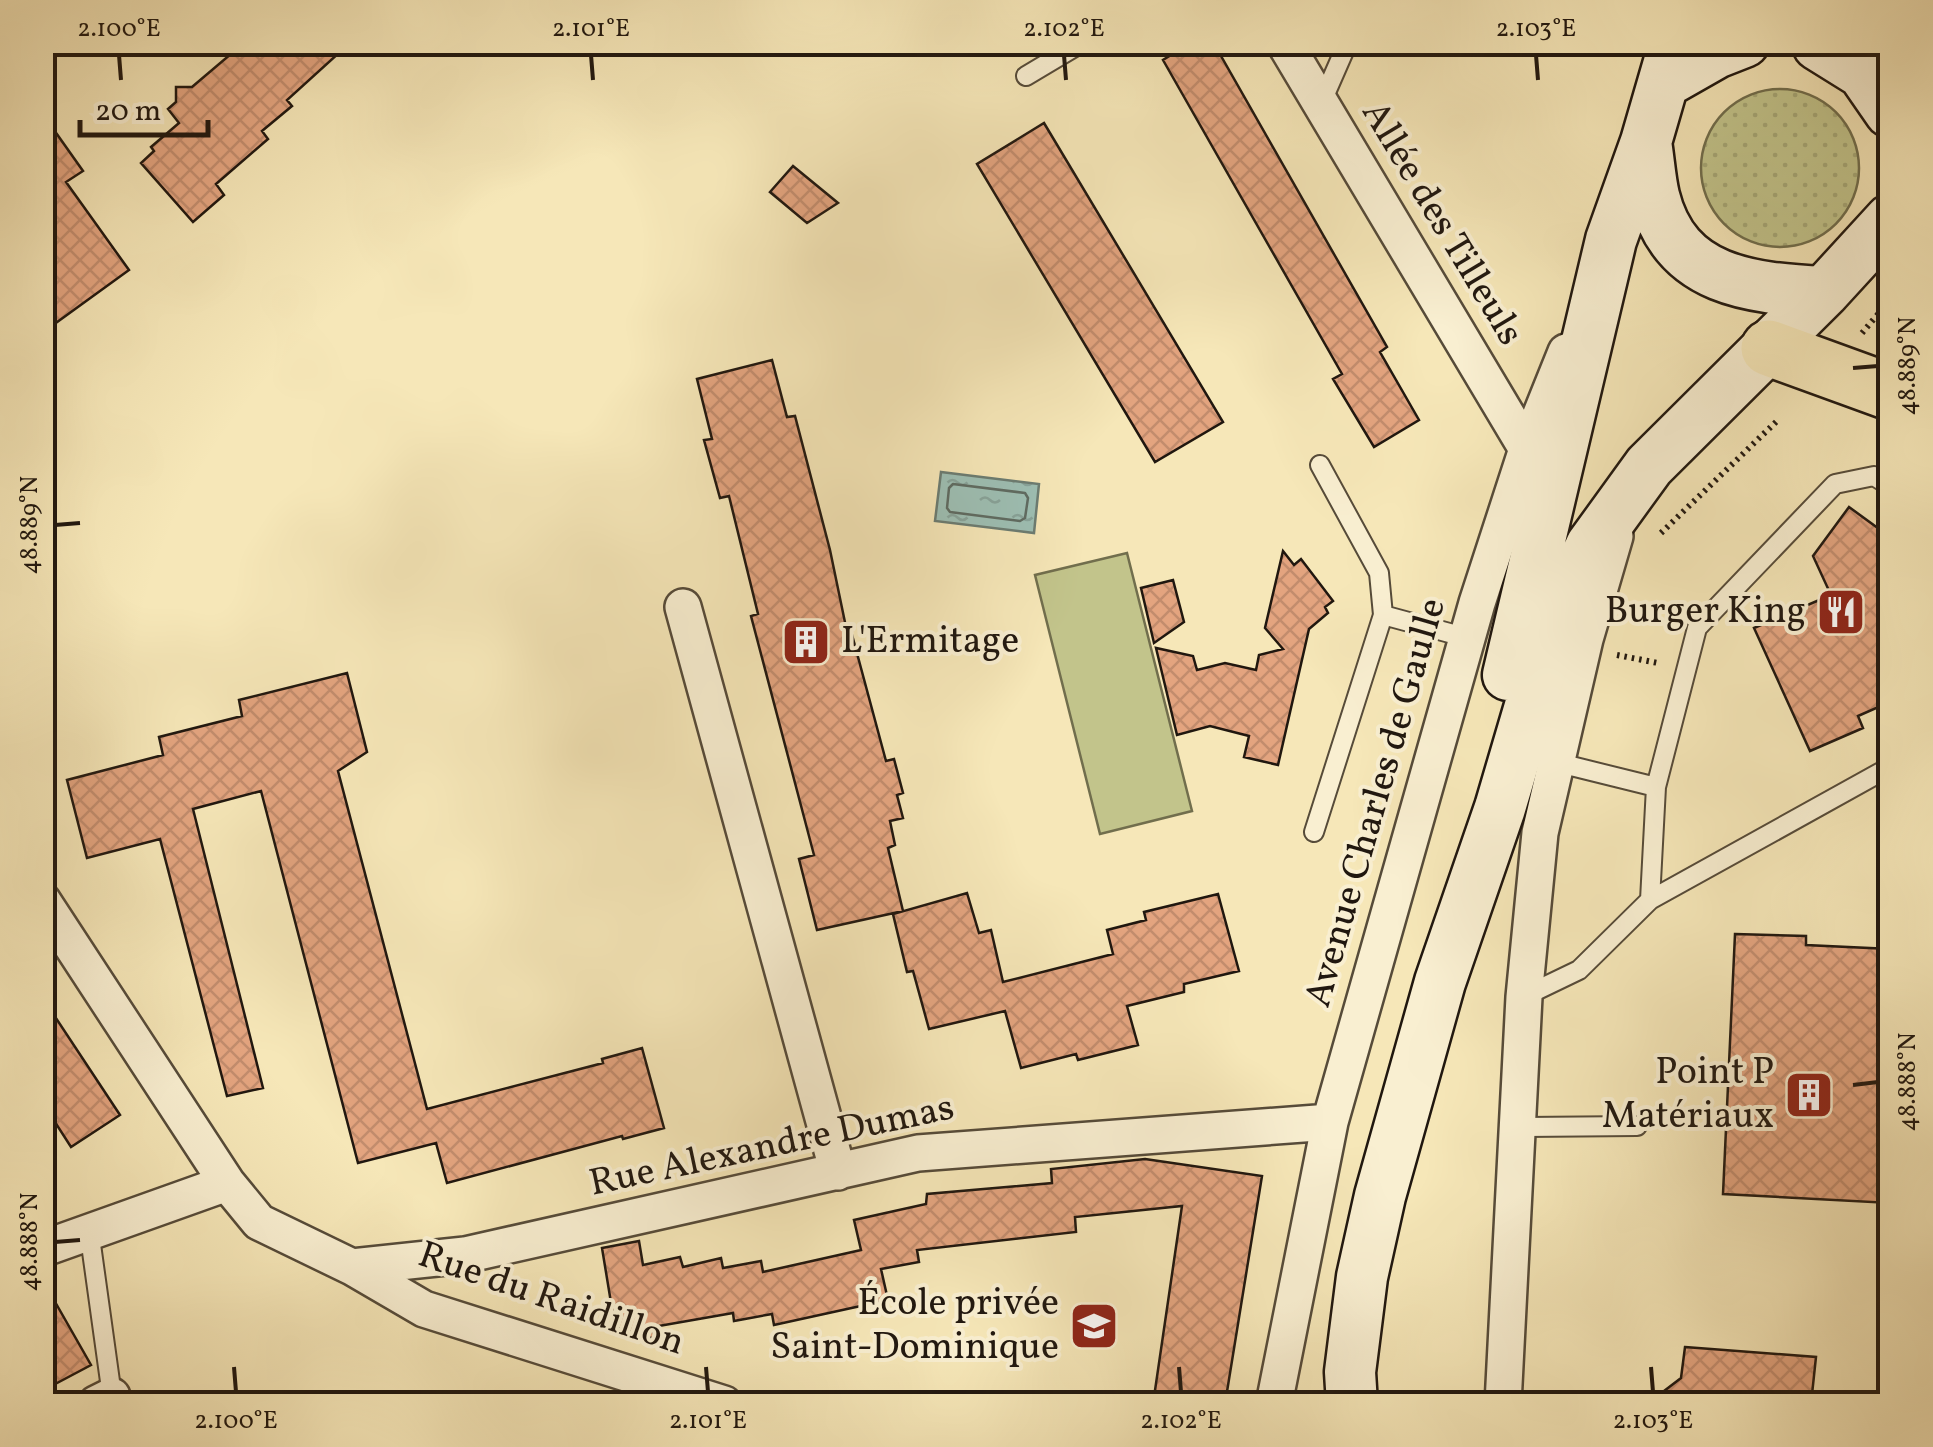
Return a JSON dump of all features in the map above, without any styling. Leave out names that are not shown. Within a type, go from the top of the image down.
[{"type":"main road","points":[[1352,1404],[1350,1372],[1362,1276],[1380,1196],[1440,982],[1611,240],[1670,62],[1716,53],[1744,42]]},
{"type":"main road","points":[[1814,44],[1890,64]]},
{"type":"main road","points":[[1814,44],[1863,73],[1890,112]]},
{"type":"main road","points":[[1646,142],[1654,198],[1661,215],[1694,260],[1726,279],[1762,289],[1824,292]]},
{"type":"main road","points":[[1440,982],[1500,808],[1553,628],[1591,546],[1649,466],[1824,292],[1889,220]]},
{"type":"main road","points":[[1769,348],[1890,392]]},
{"type":"street","name":"Allée des Tilleuls","points":[[1284,42],[1527,449]]},
{"type":"street","name":"Avenue Charles de Gaulle","points":[[1274,1404],[1330,1122],[1468,638],[1527,449],[1611,240]]},
{"type":"street","points":[[1504,1404],[1524,996],[1540,833],[1624,501]]},
{"type":"street","points":[[682,608],[838,1172]]},
{"type":"street","points":[[42,900],[226,1183],[42,1249]]},
{"type":"street","name":"Rue Alexandre Dumas","points":[[352,1268],[465,1256],[918,1153],[1330,1122]]},
{"type":"street","name":"Rue du Raidillon","points":[[226,1183],[259,1222],[424,1308],[724,1404]]},
{"type":"lane","points":[[1026,76],[1083,42]]},
{"type":"lane","points":[[1320,106],[1348,42]]},
{"type":"lane","points":[[1314,832],[1382,615],[1379,573],[1320,465]]},
{"type":"lane","points":[[1650,900],[1656,786],[1697,628],[1834,484],[1874,476],[1890,486]]},
{"type":"lane","points":[[1382,615],[1468,638]]},
{"type":"lane","points":[[1555,762],[1656,786]]},
{"type":"lane","points":[[1524,996],[1579,970],[1650,900],[1890,768]]},
{"type":"lane","points":[[1518,1127],[1638,1126]]},
{"type":"lane","points":[[89,1230],[107,1402]]},
{"type":"path","points":[[1859,336],[1890,300]]},
{"type":"path","points":[[1656,538],[1779,419]]},
{"type":"green space","points":[[1780,89],[1810,95],[1836,112],[1853,138],[1859,168],[1853,198],[1836,224],[1810,241],[1780,247],[1750,241],[1724,224],[1707,198],[1701,168],[1707,138],[1724,112],[1750,95]]},
{"type":"green space","points":[[1127,553],[1192,811],[1100,834],[1035,575]]},
{"type":"water","points":[[941,472],[1039,484],[1034,533],[935,521]]},
{"type":"building","points":[[245,42],[351,42],[287,100],[292,106],[262,131],[268,139],[216,184],[224,195],[193,222],[141,163],[154,151],[151,147],[179,123],[168,109],[176,102],[176,87],[192,87]]},
{"type":"building","points":[[1192,42],[1213,42],[1387,347],[1380,352],[1419,420],[1374,447],[1333,379],[1342,374],[1163,60]]},
{"type":"building","points":[[42,113],[83,171],[66,182],[129,270],[42,333]]},
{"type":"building","points":[[1044,123],[1223,422],[1155,462],[977,164]]},
{"type":"building","points":[[793,166],[838,203],[807,223],[770,192]]},
{"type":"building","name":"L'Ermitage","points":[[772,360],[787,417],[795,416],[847,632],[851,631],[886,761],[894,759],[903,793],[897,795],[903,818],[890,821],[895,845],[888,848],[903,911],[817,930],[799,859],[814,855],[751,616],[758,614],[729,496],[720,498],[704,440],[712,439],[697,379]]},
{"type":"building","name":"Burger King","points":[[1849,507],[1890,537],[1890,702],[1858,716],[1863,728],[1810,751],[1754,628],[1831,595],[1813,556]]},
{"type":"building","points":[[1283,551],[1294,565],[1301,559],[1333,601],[1325,607],[1328,613],[1309,629],[1278,765],[1244,757],[1249,736],[1210,726],[1177,735],[1156,648],[1193,656],[1197,670],[1225,663],[1256,670],[1259,655],[1283,649],[1265,628]]},
{"type":"building","points":[[1173,580],[1184,622],[1154,643],[1141,588]]},
{"type":"building","points":[[347,673],[367,752],[338,771],[427,1109],[603,1063],[602,1059],[642,1048],[664,1128],[447,1183],[436,1143],[358,1163],[261,791],[193,809],[263,1088],[227,1096],[160,839],[87,858],[67,780],[163,755],[159,737],[242,716],[239,700]]},
{"type":"building","points":[[967,893],[979,933],[991,930],[1003,982],[1113,954],[1107,930],[1146,920],[1144,912],[1218,894],[1239,971],[1184,984],[1184,992],[1127,1006],[1138,1045],[1078,1060],[1076,1054],[1021,1068],[1005,1011],[929,1029],[913,971],[907,972],[893,914]]},
{"type":"building","name":"Point P Matériaux","points":[[1735,934],[1806,936],[1806,945],[1890,949],[1890,1203],[1723,1194]]},
{"type":"building","points":[[42,997],[120,1115],[71,1147],[42,1102]]},
{"type":"building","points":[[1145,1159],[1262,1176],[1225,1404],[1153,1404],[1182,1206],[1075,1217],[1076,1232],[917,1250],[919,1262],[881,1269],[888,1300],[774,1325],[772,1314],[734,1321],[733,1313],[653,1327],[655,1339],[615,1327],[602,1248],[639,1241],[643,1265],[680,1257],[683,1267],[721,1258],[723,1268],[761,1261],[763,1272],[861,1250],[854,1220],[926,1204],[927,1194],[1052,1183],[1051,1169]]},
{"type":"building","points":[[42,1279],[91,1365],[42,1391]]},
{"type":"building","points":[[1685,1347],[1816,1357],[1811,1404],[1647,1404],[1681,1378]]},
{"type":"place","name":"Burger King","points":[[1841,612]]},
{"type":"place","name":"L'Ermitage","points":[[806,642]]},
{"type":"place","name":"Point P Matériaux","points":[[1809,1095]]},
{"type":"place","name":"École privée Saint-Dominique","points":[[1094,1326]]}]
